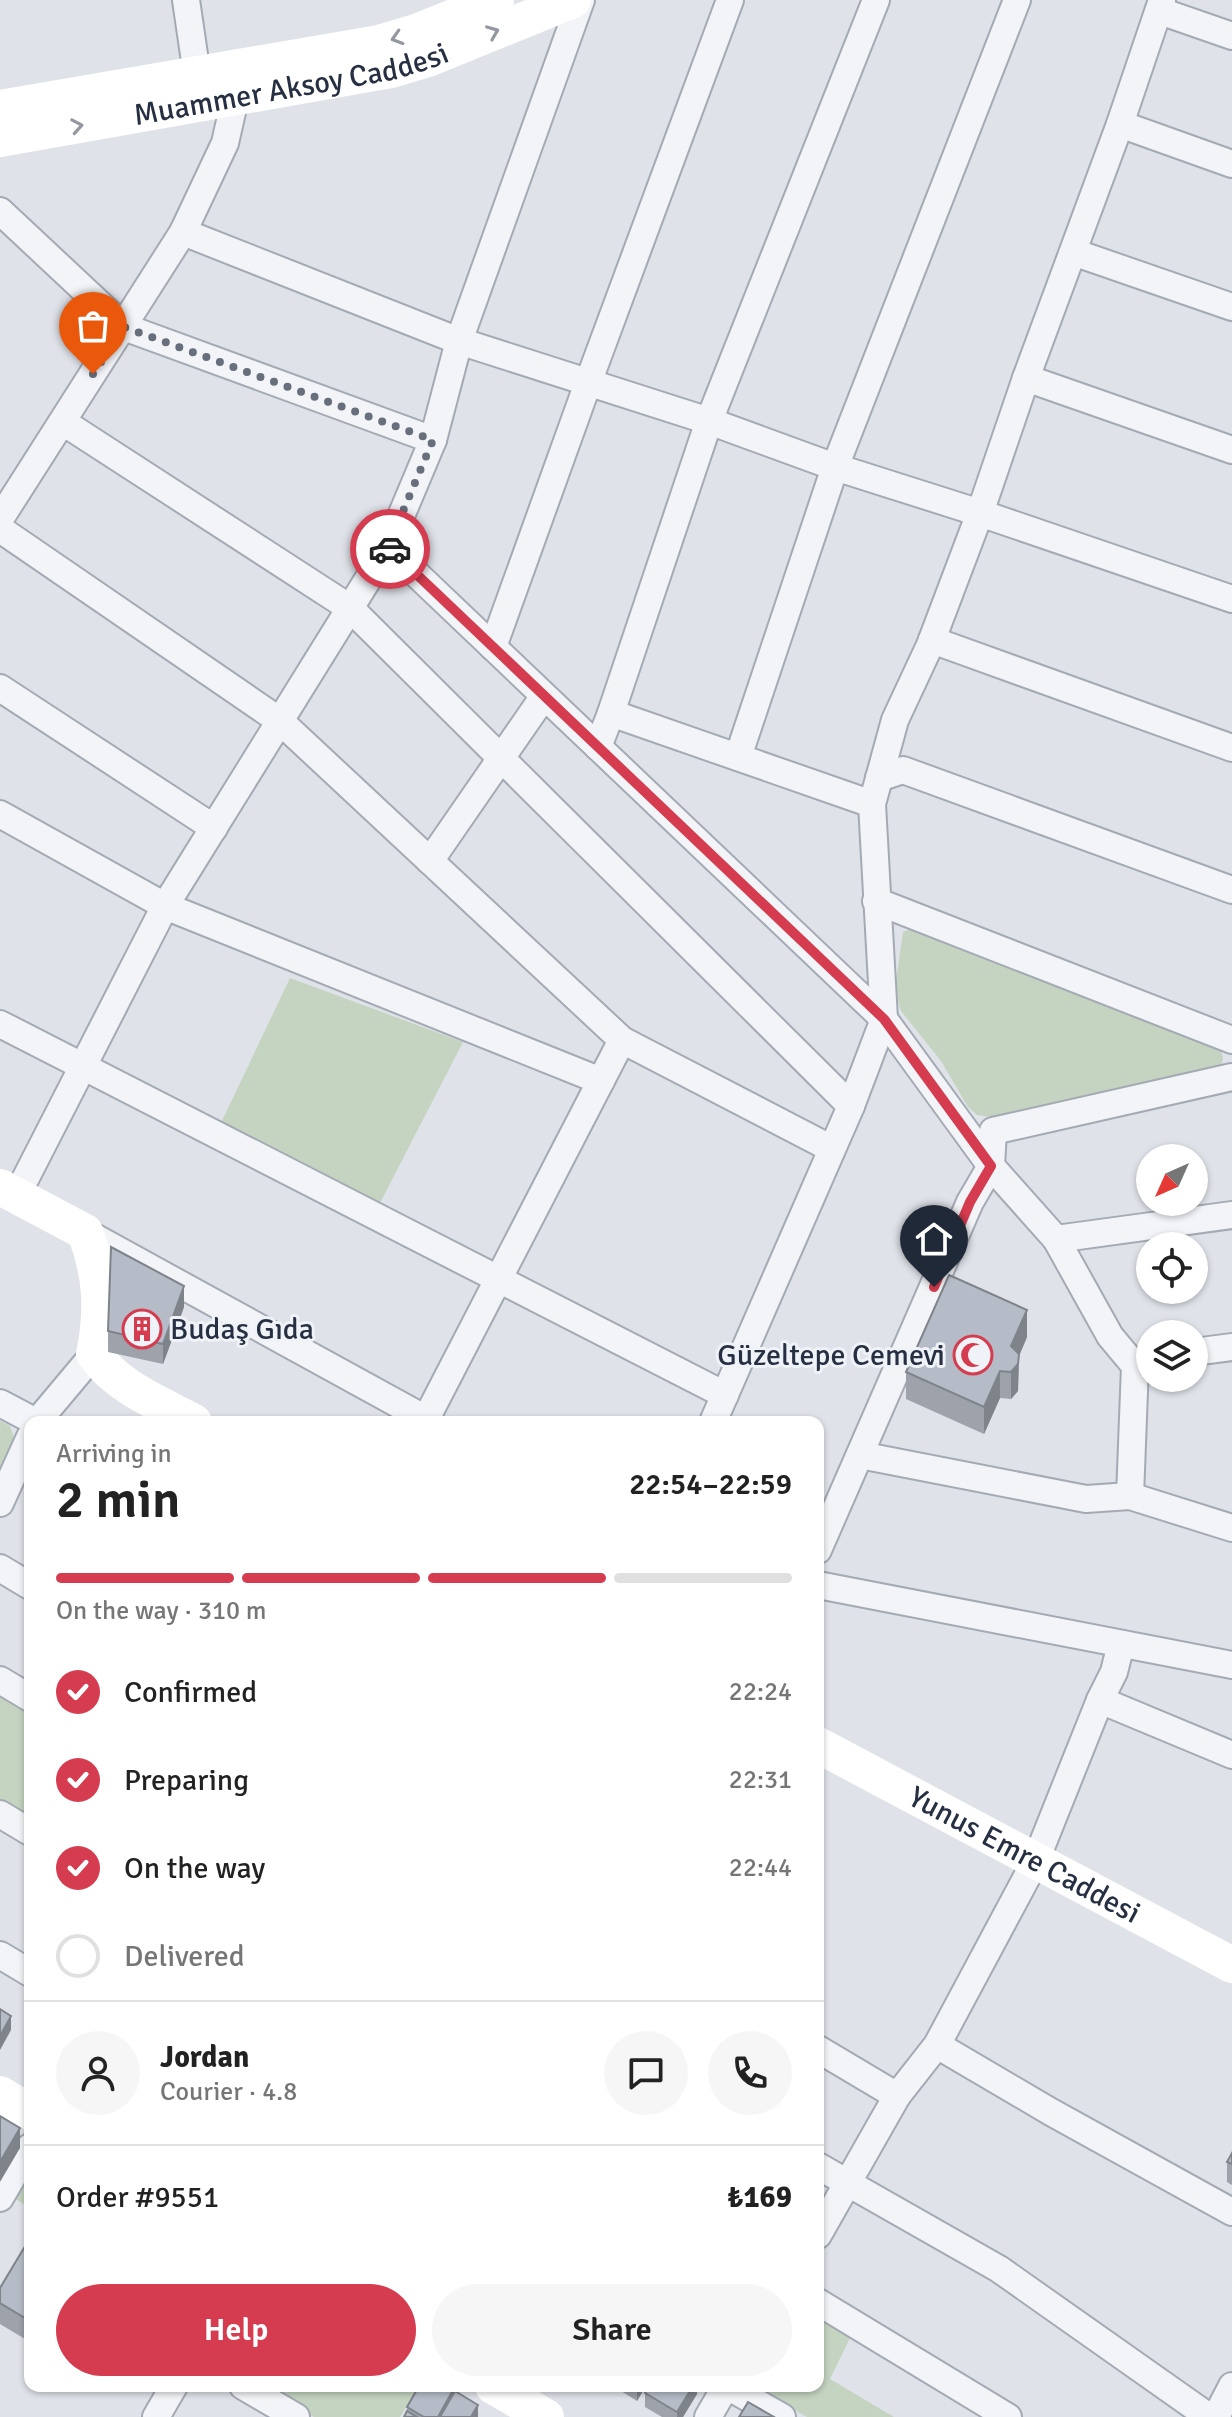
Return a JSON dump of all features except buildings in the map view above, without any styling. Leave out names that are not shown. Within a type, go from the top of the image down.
[{"type":"main road","points":[[0,108],[379,43],[416,32],[496,0]]},
{"type":"main road","name":"Muammer Aksoy Caddesi","points":[[0,139],[400,68],[573,0]]},
{"type":"main road","points":[[8,1191],[85,1232],[95,1259],[101,1309],[94,1354],[105,1370],[121,1382],[183,1416]]},
{"type":"main road","name":"Yunus Emre Caddesi","points":[[824,1748],[1232,1965]]},
{"type":"main road","points":[[0,2094],[24,2108]]},
{"type":"main road","points":[[503,2392],[546,2417]]},
{"type":"street","points":[[186,0],[197,75]]},
{"type":"street","points":[[8,1191],[83,1066],[165,906],[388,547],[433,440],[459,341],[581,0]]},
{"type":"street","points":[[493,647],[730,0]]},
{"type":"street","points":[[598,747],[709,421],[876,0]]},
{"type":"street","points":[[738,757],[835,467],[1017,0]]},
{"type":"street","points":[[716,1416],[851,1106],[884,1019],[872,804],[879,778],[895,720],[932,640],[980,513],[1161,6],[1232,36]]},
{"type":"street","points":[[0,519],[183,232],[225,143],[235,99]]},
{"type":"street","points":[[1120,124],[1232,164]]},
{"type":"street","points":[[0,211],[124,327],[433,440]]},
{"type":"street","points":[[183,232],[459,341],[709,421],[835,467],[1232,599]]},
{"type":"street","points":[[1073,252],[1232,307]]},
{"type":"street","points":[[1026,378],[1232,450]]},
{"type":"street","points":[[63,422],[350,608],[851,1106]]},
{"type":"street","points":[[0,529],[280,721],[622,1040],[832,1149]]},
{"type":"street","points":[[388,547],[884,1019],[991,1166],[1056,1239],[1110,1336],[1136,1359]]},
{"type":"street","points":[[932,640],[1232,748]]},
{"type":"street","points":[[0,688],[214,828]]},
{"type":"street","points":[[430,861],[544,696]]},
{"type":"street","points":[[611,713],[872,804]]},
{"type":"street","points":[[879,778],[903,770],[1232,890]]},
{"type":"street","points":[[0,814],[165,906],[601,1081]]},
{"type":"street","points":[[876,901],[1232,1040]]},
{"type":"street","points":[[0,1024],[725,1395]]},
{"type":"street","points":[[430,1416],[622,1040]]},
{"type":"street","points":[[824,1536],[970,1202],[991,1166],[993,1131],[1232,1077]]},
{"type":"street","points":[[1056,1239],[1232,1215]]},
{"type":"street","points":[[85,1232],[421,1416]]},
{"type":"street","points":[[1208,1350],[1232,1347]]},
{"type":"street","points":[[42,1416],[94,1354]]},
{"type":"street","points":[[1130,1496],[1139,1392]]},
{"type":"street","points":[[0,1403],[25,1416]]},
{"type":"street","points":[[0,1503],[24,1450]]},
{"type":"street","points":[[860,1455],[1086,1499],[1130,1496],[1232,1528]]},
{"type":"street","points":[[0,1568],[24,1582]]},
{"type":"street","points":[[824,1586],[1232,1665]]},
{"type":"street","points":[[824,2224],[897,2096],[937,2045],[1036,1860],[1114,1672],[1121,1644]]},
{"type":"street","points":[[0,1680],[24,1694]]},
{"type":"street","points":[[1100,1700],[1232,1755]]},
{"type":"street","points":[[0,1814],[24,1828]]},
{"type":"street","points":[[0,1955],[24,1969]]},
{"type":"street","points":[[937,2045],[1232,2212]]},
{"type":"street","points":[[824,2053],[897,2096]]},
{"type":"street","points":[[0,2198],[24,2157]]},
{"type":"street","points":[[824,2170],[999,2269],[1209,2417]]},
{"type":"street","points":[[824,2306],[1008,2417]]},
{"type":"street","points":[[1216,2417],[1232,2386]]},
{"type":"street","points":[[156,2417],[171,2392]]},
{"type":"street","points":[[253,2392],[296,2417]]},
{"type":"street","points":[[708,2417],[723,2392]]},
{"type":"street","points":[[738,2392],[782,2417]]},
{"type":"green space","points":[[913,928],[1220,1045],[1223,1059],[1220,1068],[990,1117],[977,1115],[968,1107],[941,1061],[901,1011],[895,989],[903,932]]},
{"type":"green space","points":[[290,978],[463,1042],[379,1205],[220,1125]]},
{"type":"green space","points":[[0,1421],[10,1426],[16,1444],[0,1473]]},
{"type":"green space","points":[[0,1695],[24,1709],[24,1818],[0,1804]]},
{"type":"green space","points":[[24,2181],[24,2204],[14,2198]]},
{"type":"green space","points":[[824,2320],[851,2336],[830,2379],[894,2417],[807,2417],[763,2392],[824,2392]]},
{"type":"green space","points":[[271,2392],[415,2392],[400,2417],[314,2417]]},
{"type":"way so far","points":[[93,374],[124,327],[433,440],[388,547],[390,549]]},
{"type":"place","name":"Budaş Gıda","points":[[142,1329]]},
{"type":"place","name":"Güzeltepe Cemevi","points":[[973,1355]]},
{"type":"route","points":[[390,549],[884,1019],[991,1166],[970,1202],[934,1287]]}]
